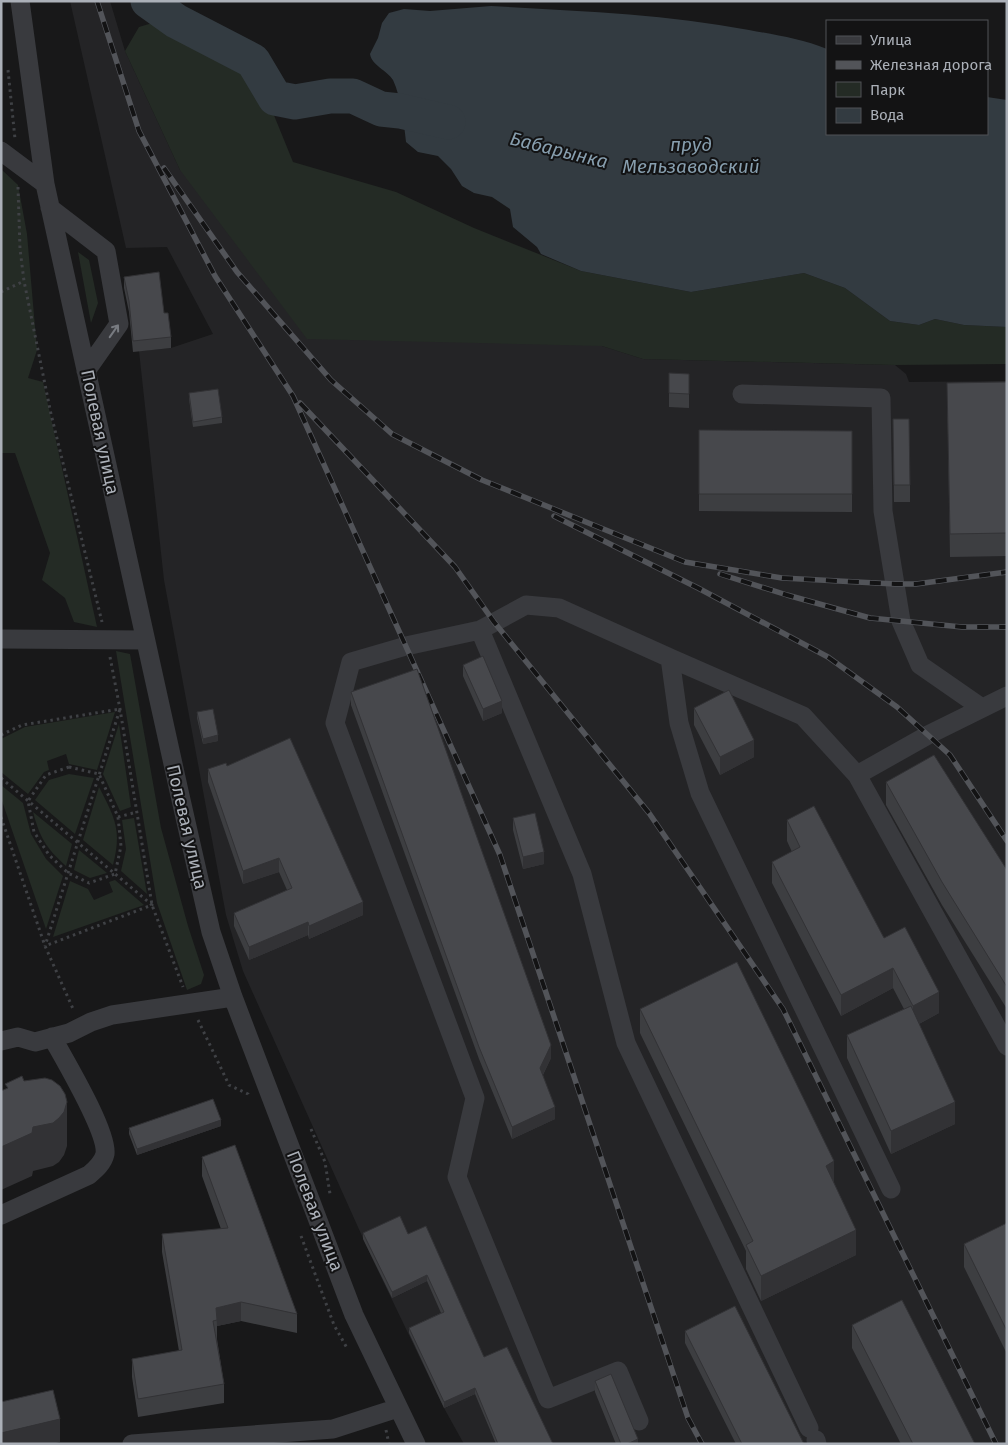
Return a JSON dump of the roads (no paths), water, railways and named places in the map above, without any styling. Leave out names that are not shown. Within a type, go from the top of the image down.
[{"type":"street","name":"Полевая улица","points":[[20,1],[45,184],[211,932],[233,997],[354,1315],[416,1444]]},
{"type":"street","points":[[1,151],[45,184]]},
{"type":"street","points":[[50,208],[106,251],[120,324],[86,371]]},
{"type":"street","points":[[742,394],[881,398],[883,511],[901,621],[920,665],[982,708]]},
{"type":"street","points":[[639,1421],[618,1371],[548,1399],[456,1177],[475,1098],[335,723],[351,662],[406,646],[480,630],[526,605],[559,608],[803,716],[857,775],[1007,1046]]},
{"type":"street","points":[[480,630],[582,874],[626,1043],[814,1437]]},
{"type":"street","points":[[1,640],[145,640]]},
{"type":"street","points":[[670,658],[679,723],[700,793],[891,1190]]},
{"type":"street","points":[[857,775],[928,735],[1007,696]]},
{"type":"street","points":[[1,1041],[18,1037],[35,1042],[69,1033],[112,1015],[233,997]]},
{"type":"street","points":[[1,1215],[89,1175],[96,1170],[103,1159],[105,1149],[93,1113],[52,1037]]},
{"type":"street","points":[[132,1444],[333,1429],[398,1408]]},
{"type":"water","name":"пруд Мельзаводский","points":[[491,6],[621,14],[685,20],[779,36],[808,43],[826,49],[826,135],[988,135],[988,97],[1007,100],[1007,327],[964,325],[935,319],[919,325],[890,321],[845,288],[804,273],[691,292],[581,271],[541,254],[537,247],[513,227],[510,209],[492,197],[474,193],[462,186],[451,169],[438,156],[418,152],[406,142],[402,110],[396,87],[393,80],[374,62],[370,54],[378,38],[382,23],[389,13],[404,9],[430,11]]},
{"type":"waterway","name":"Бабарынка","points":[[148,1],[176,21],[253,61],[275,98],[295,102],[330,96],[353,96],[381,109],[400,111],[448,122]]},
{"type":"railway","points":[[97,1],[139,131],[215,276],[293,396],[500,855],[688,1418],[702,1444]]},
{"type":"railway","points":[[164,168],[237,272],[331,380],[392,434],[482,480],[685,562],[782,578],[895,584],[916,584],[1007,572]]},
{"type":"railway","points":[[300,403],[455,567],[494,622],[649,813],[783,1009],[996,1444]]},
{"type":"railway","points":[[554,516],[698,588],[828,657],[897,707],[950,755],[1007,841]]},
{"type":"railway","points":[[720,574],[870,618],[962,627],[1007,627]]}]
